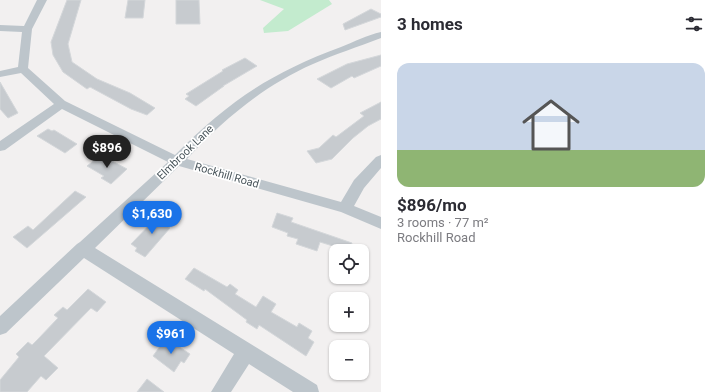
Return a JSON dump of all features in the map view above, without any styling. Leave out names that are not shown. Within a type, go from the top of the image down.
[{"type":"street","points":[[0,74],[23,68],[27,28],[42,0]]},
{"type":"street","points":[[0,28],[27,28]]},
{"type":"street","name":"Elmbrook Lane","points":[[0,327],[211,126],[252,94],[278,77],[309,62],[381,35]]},
{"type":"street","name":"Rockhill Road","points":[[23,68],[61,104],[177,160],[345,208],[381,223]]},
{"type":"street","points":[[0,147],[61,104]]},
{"type":"street","points":[[345,208],[359,184],[381,160]]},
{"type":"street","points":[[82,248],[310,392]]},
{"type":"street","points":[[220,392],[246,352]]},
{"type":"green space","points":[[260,0],[329,0],[332,4],[288,31],[264,33],[263,28],[284,9]]},
{"type":"building","points":[[67,0],[81,0],[68,44],[72,62],[97,79],[130,93],[155,108],[147,115],[131,109],[90,87],[87,89],[63,72],[53,55],[51,42]]},
{"type":"building","points":[[128,0],[145,0],[143,18],[125,18]]},
{"type":"building","points":[[176,0],[199,0],[200,24],[176,24]]},
{"type":"building","points":[[371,9],[381,14],[381,17],[345,30],[343,24]]},
{"type":"building","points":[[381,55],[381,66],[354,78],[352,76],[331,88],[317,79],[347,64]]},
{"type":"building","points":[[245,58],[257,66],[223,86],[196,106],[185,99],[189,96],[186,94],[223,71],[222,70]]},
{"type":"building","points":[[0,82],[18,113],[8,118],[0,109]]},
{"type":"building","points":[[381,102],[381,119],[368,126],[353,138],[332,159],[316,163],[307,151],[319,148],[333,135],[336,137],[364,116],[360,113]]},
{"type":"building","points":[[48,129],[52,131],[54,130],[77,144],[65,153],[37,136]]},
{"type":"building","points":[[101,155],[127,169],[111,184],[101,178],[104,176],[87,166]]},
{"type":"building","points":[[75,191],[86,197],[27,248],[13,237],[28,226],[33,230]]},
{"type":"building","points":[[161,213],[173,221],[167,226],[170,228],[145,257],[135,251],[137,248],[131,244]]},
{"type":"building","points":[[277,213],[293,218],[291,222],[352,243],[329,245],[320,242],[317,251],[296,244],[298,239],[287,236],[288,233],[272,227]]},
{"type":"building","points":[[194,268],[227,287],[230,284],[238,290],[235,294],[256,307],[263,296],[276,304],[271,312],[297,327],[299,323],[312,331],[308,338],[314,342],[306,356],[259,325],[257,329],[246,322],[247,320],[205,289],[204,291],[185,279]]},
{"type":"building","points":[[88,289],[106,302],[97,312],[91,308],[44,356],[58,368],[46,380],[41,376],[27,392],[0,392],[0,380],[19,357],[16,354],[28,342],[32,345],[58,318],[54,315],[63,307],[67,310]]},
{"type":"building","points":[[166,338],[190,354],[184,363],[181,361],[174,372],[153,356]]},
{"type":"building","points":[[147,379],[164,392],[137,392]]}]
